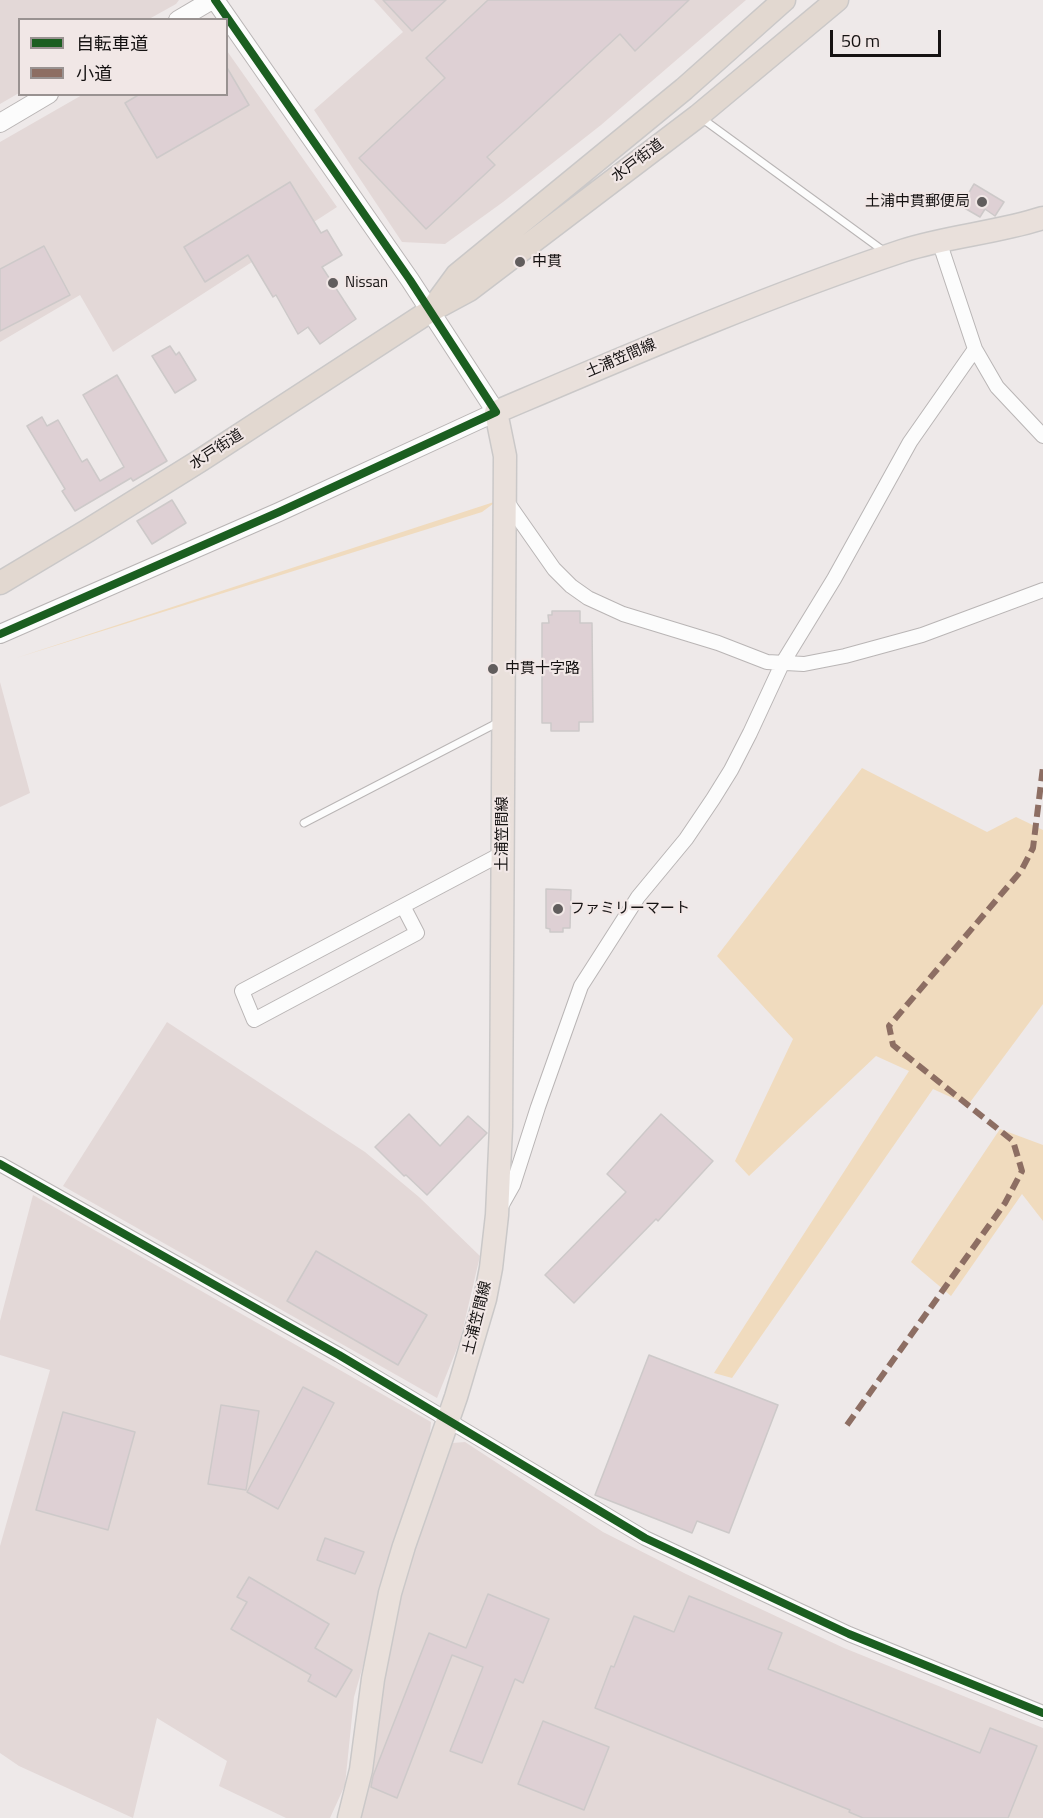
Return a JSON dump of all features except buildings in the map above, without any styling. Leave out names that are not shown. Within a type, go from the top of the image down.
[{"type":"highway","name":"水戸街道","points":[[430,311],[457,275],[684,89],[784,0]]},
{"type":"highway","name":"水戸街道","points":[[0,583],[192,466],[430,311],[469,290],[698,116],[837,0]]},
{"type":"main road","name":"土浦笠間線","points":[[349,1818],[361,1770],[379,1642],[390,1593],[478,1326],[491,1268],[501,1127],[504,720],[505,456],[496,412],[701,326],[889,255],[939,241],[1043,218]]},
{"type":"street","points":[[182,18],[213,0],[226,18]]},
{"type":"street","points":[[0,634],[279,512],[496,412],[405,273],[228,21]]},
{"type":"street","points":[[0,123],[46,96]]},
{"type":"street","points":[[939,241],[975,349],[997,387],[1043,436]]},
{"type":"street","points":[[496,1215],[513,1185],[581,986],[638,897],[686,839],[725,780],[750,734],[782,664],[834,579],[910,442],[975,349]]},
{"type":"street","points":[[505,499],[554,569],[571,586],[588,598],[623,614],[718,643],[767,662],[804,664],[922,635],[1043,590]]},
{"type":"street","points":[[403,906],[417,933],[254,1020],[242,992],[403,906],[503,853]]},
{"type":"street","points":[[0,1164],[339,1355],[645,1538],[849,1634],[1043,1713]]},
{"type":"lane","points":[[698,116],[889,255]]},
{"type":"lane","points":[[304,823],[504,720]]},
{"type":"shaded area","points":[[0,0],[179,0],[151,18],[18,18],[18,94],[0,104]]},
{"type":"shaded area","points":[[374,0],[746,0],[601,125],[445,244],[402,242],[314,110],[403,32]]},
{"type":"shaded area","points":[[228,52],[337,207],[113,352],[80,295],[0,342],[0,142],[80,96],[228,96]]},
{"type":"shaded area","points":[[497,501],[482,512],[16,658]]},
{"type":"shaded area","points":[[0,682],[30,793],[0,807]]},
{"type":"shaded area","points":[[862,768],[987,832],[1016,817],[1043,830],[1043,1004],[968,1105],[933,1089],[732,1378],[714,1373],[909,1071],[876,1056],[749,1176],[735,1161],[793,1039],[717,956]]},
{"type":"shaded area","points":[[167,1022],[365,1152],[419,1197],[480,1256],[460,1341],[437,1398],[63,1186]]},
{"type":"shaded area","points":[[1000,1129],[1043,1145],[1043,1221],[1022,1194],[951,1296],[911,1262]]},
{"type":"shaded area","points":[[33,1195],[431,1422],[430,1434],[354,1697],[345,1785],[330,1818],[286,1818],[219,1786],[227,1761],[157,1718],[133,1818],[19,1766],[0,1753],[0,1546],[50,1370],[0,1355],[0,1321]]},
{"type":"shaded area","points":[[465,1442],[603,1532],[686,1574],[844,1648],[1043,1728],[1043,1818],[358,1818],[383,1648],[421,1521],[453,1443]]},
{"type":"marked path","points":[[847,1425],[1005,1203],[1022,1171],[1013,1141],[893,1045],[889,1026],[1021,871],[1033,848],[1043,767]]},
{"type":"cycle path","points":[[215,0],[228,18]]},
{"type":"cycle path","points":[[0,634],[279,512],[496,412],[410,280],[228,19]]},
{"type":"cycle path","points":[[0,1164],[339,1355],[645,1538],[849,1634],[1043,1713]]},
{"type":"place","name":"土浦中貫郵便局","points":[[982,202]]},
{"type":"place","name":"中貫","points":[[520,262]]},
{"type":"place","name":"Nissan","points":[[333,283]]},
{"type":"place","name":"中貫十字路","points":[[493,669]]},
{"type":"place","name":"ファミリーマート","points":[[558,909]]}]
